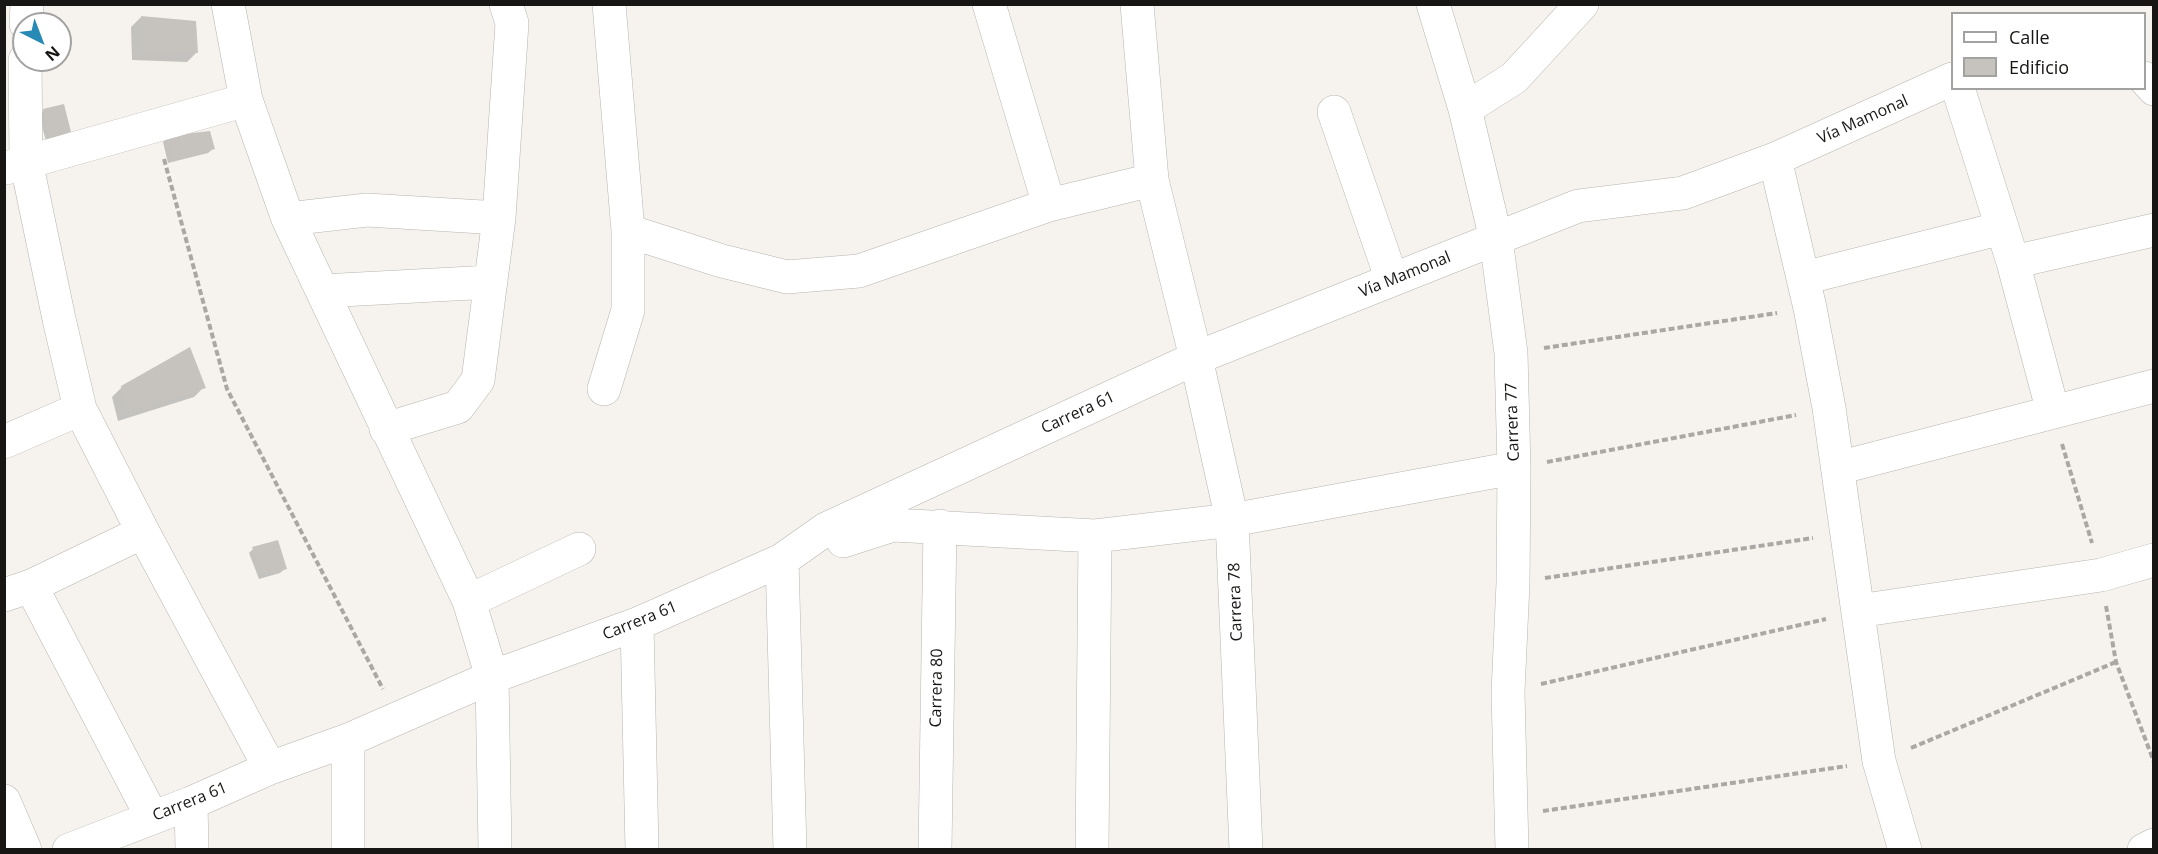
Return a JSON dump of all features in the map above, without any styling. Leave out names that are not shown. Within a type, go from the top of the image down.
[{"type":"street","points":[[228,4],[246,100],[288,219],[469,601],[492,677],[495,849]]},
{"type":"street","points":[[386,429],[458,407],[478,380],[500,218],[512,22],[506,4]]},
{"type":"street","points":[[604,389],[628,310],[628,231],[609,4]]},
{"type":"street","points":[[989,4],[1049,205]]},
{"type":"street","points":[[1137,4],[1152,180],[1196,358]]},
{"type":"street","name":"Carrera 77","points":[[1433,4],[1465,109],[1496,239],[1511,353],[1514,468],[1513,583],[1508,692],[1512,849]]},
{"type":"street","points":[[1465,109],[1514,78],[1582,4]]},
{"type":"street","points":[[24,72],[15,165],[59,319],[81,409],[143,532],[270,768]]},
{"type":"street","name":"Vía Mamonal","points":[[1196,358],[1578,206],[1683,193],[1775,159],[1951,80]]},
{"type":"street","points":[[1959,90],[2013,262],[2053,412]]},
{"type":"street","points":[[15,165],[246,100]]},
{"type":"street","points":[[1334,112],[1392,280]]},
{"type":"street","points":[[1775,159],[1807,293],[1829,408],[1879,761],[1905,849]]},
{"type":"street","points":[[628,231],[722,261],[787,277],[860,271],[1049,205],[1152,180]]},
{"type":"street","points":[[288,219],[368,210],[500,218]]},
{"type":"street","points":[[1807,293],[2002,228]]},
{"type":"street","points":[[2013,262],[2154,230]]},
{"type":"street","points":[[322,291],[491,282]]},
{"type":"street","name":"Carrera 61","points":[[69,849],[191,803],[270,768],[348,740],[492,677],[637,624],[782,560],[826,530],[1196,358]]},
{"type":"street","name":"Carrera 78","points":[[1196,358],[1232,520],[1246,849]]},
{"type":"street","points":[[1838,468],[2154,386]]},
{"type":"street","points":[[4,442],[81,409]]},
{"type":"street","points":[[790,849],[782,560],[893,525],[1095,536],[1232,520],[1514,468]]},
{"type":"street","name":"Carrera 80","points":[[934,849],[940,526]]},
{"type":"street","points":[[143,532],[18,590],[152,818]]},
{"type":"street","points":[[1092,849],[1095,536]]},
{"type":"street","points":[[469,601],[579,549]]},
{"type":"street","points":[[1858,611],[2101,575],[2154,560]]},
{"type":"street","points":[[637,624],[642,849]]},
{"type":"street","points":[[348,740],[348,849]]},
{"type":"street","points":[[4,801],[25,849]]},
{"type":"street","points":[[191,803],[192,849]]},
{"type":"street","points":[[2144,849],[2154,845]]},
{"type":"path","points":[[156,126],[227,390],[398,718]]},
{"type":"path","points":[[1511,353],[1807,293]]},
{"type":"path","points":[[1514,468],[1829,408]]},
{"type":"path","points":[[1513,583],[1847,533]]},
{"type":"path","points":[[1508,692],[1858,611]]},
{"type":"path","points":[[1512,816],[1879,761],[2116,662]]},
{"type":"building","points":[[141,16],[196,21],[198,53],[142,51]]},
{"type":"building","points":[[64,104],[71,132],[50,137],[43,109]]},
{"type":"building","points":[[210,131],[215,149],[173,160],[167,136]]},
{"type":"building","points":[[190,347],[206,388],[127,412],[121,386]]},
{"type":"building","points":[[278,540],[287,569],[263,575],[252,547]]}]
